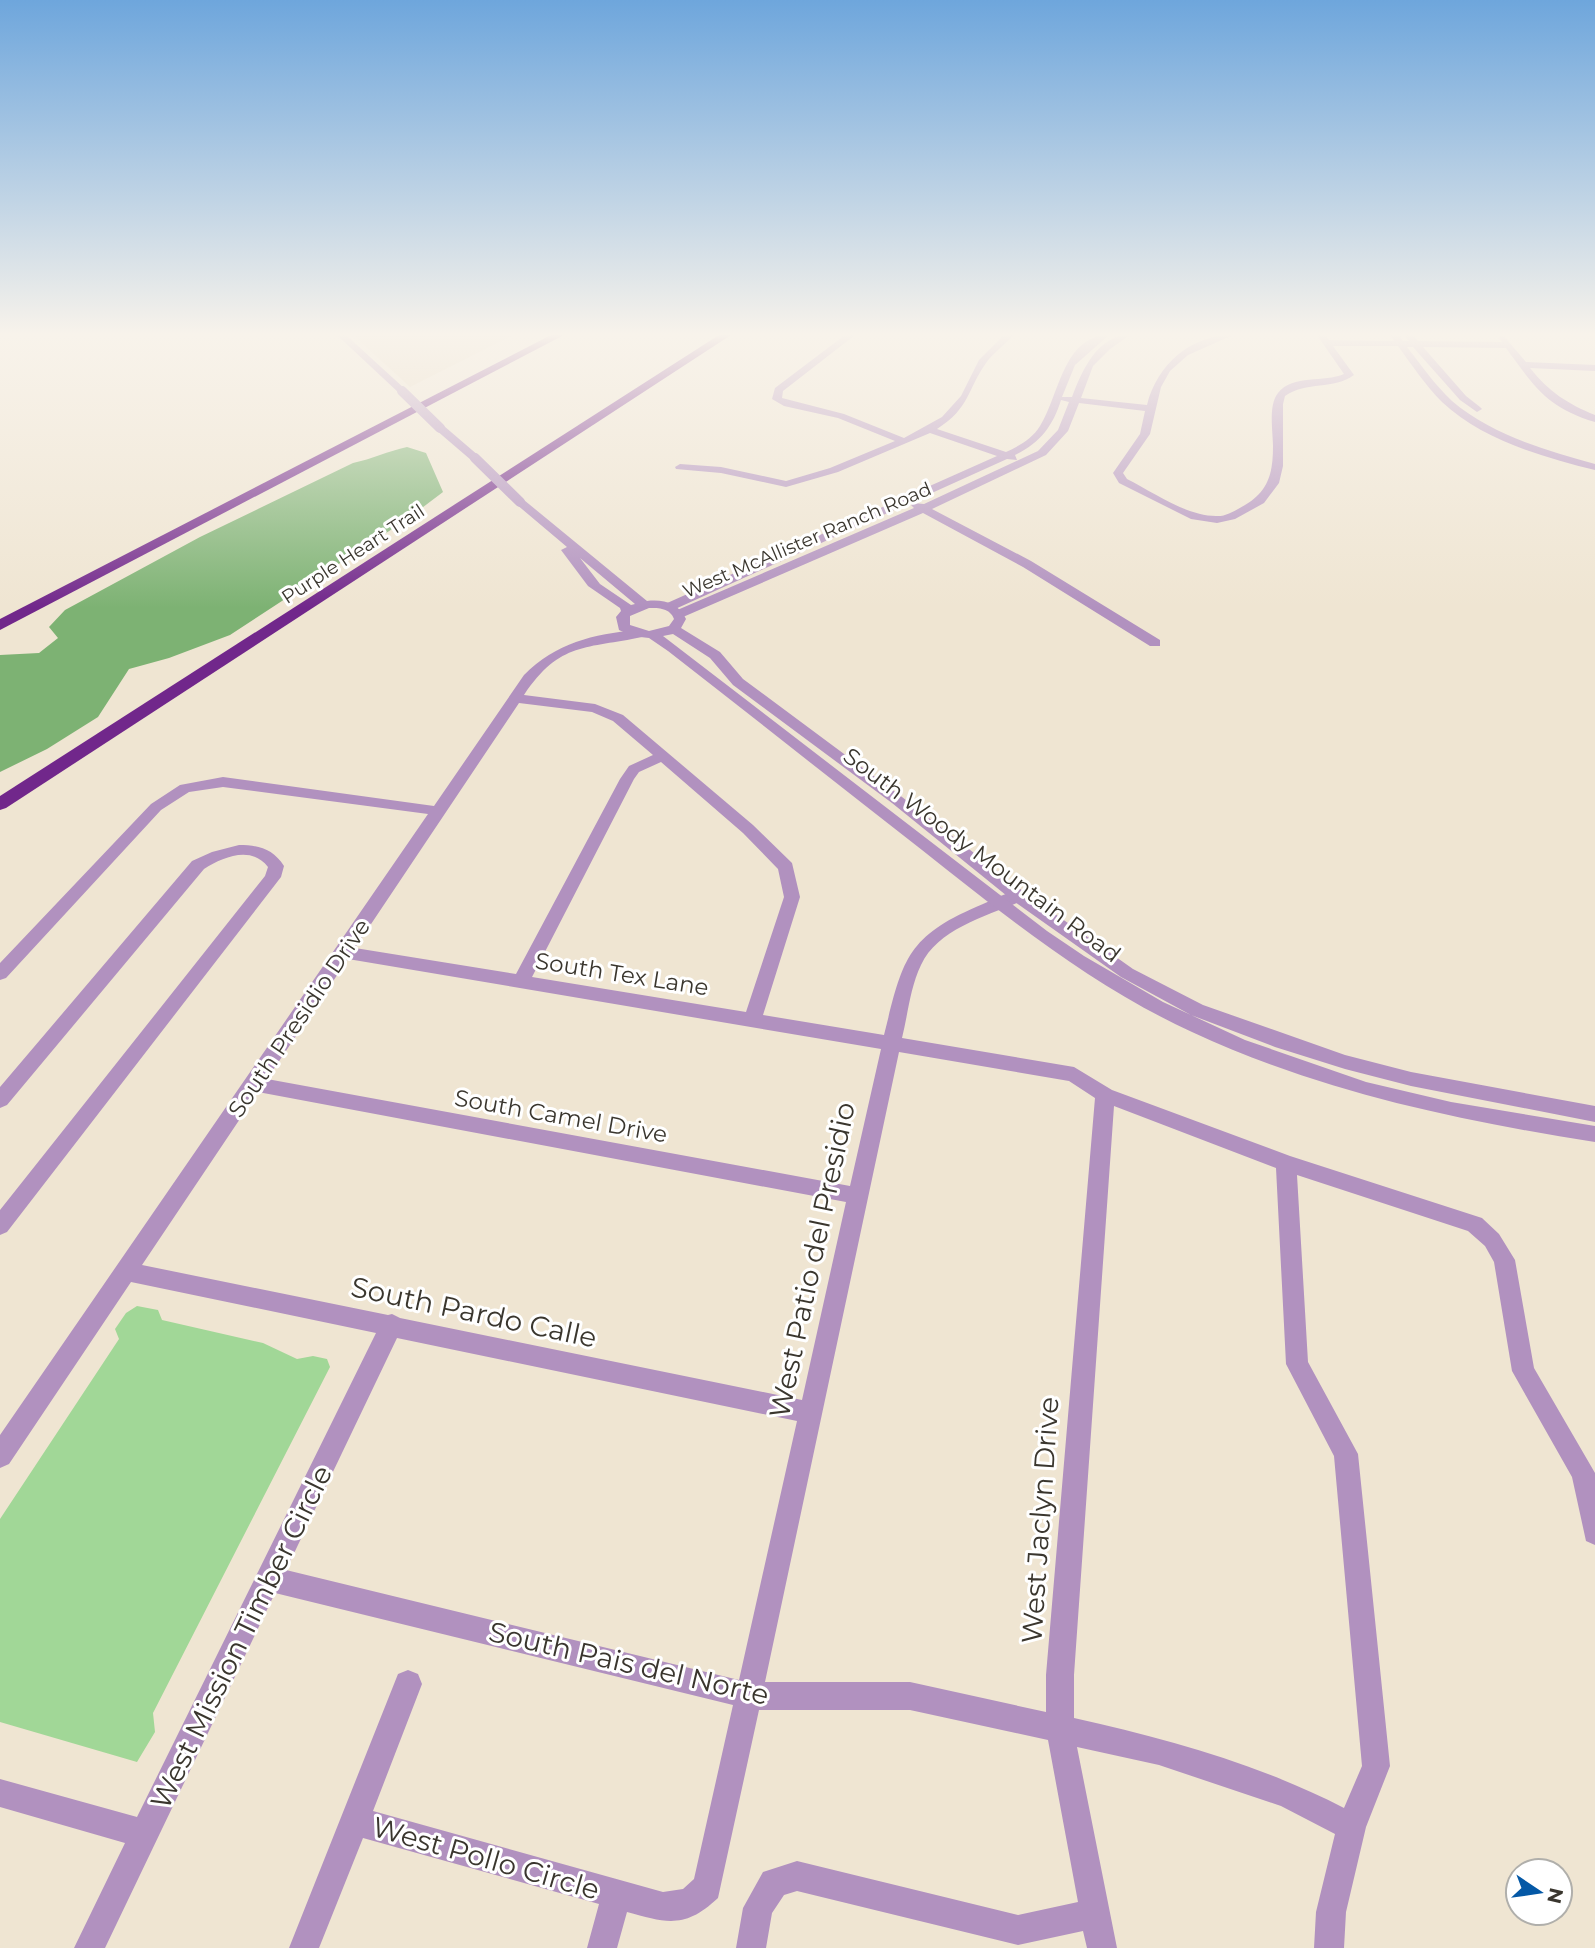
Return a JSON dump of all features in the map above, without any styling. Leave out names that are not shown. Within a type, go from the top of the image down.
[{"type":"highway","points":[[0,625],[384,426]]},
{"type":"highway","name":"Purple Heart Trail","points":[[0,804],[585,426]]},
{"type":"street","points":[[438,426],[552,531],[604,569],[644,605],[674,617],[653,635]]},
{"type":"street","points":[[865,426],[904,442]]},
{"type":"street","points":[[680,467],[721,470],[771,483],[794,484],[904,442],[935,426]]},
{"type":"street","name":"West McAllister Ranch Road","points":[[674,617],[908,500],[1006,456],[1040,434],[1044,426]]},
{"type":"street","name":"West McAllister Ranch Road","points":[[674,617],[1026,463],[1042,453],[1058,437],[1064,426]]},
{"type":"street","points":[[1147,426],[1145,434],[1118,470],[1118,476],[1190,515],[1210,520],[1231,517],[1251,507],[1271,490],[1278,466],[1278,426]]},
{"type":"street","points":[[1484,426],[1519,442],[1595,467]]},
{"type":"street","points":[[1505,426],[1520,434],[1595,461]]},
{"type":"street","points":[[930,430],[1026,463]]},
{"type":"street","points":[[908,500],[1027,564],[1154,643]]},
{"type":"street","points":[[552,531],[556,540],[577,559],[593,584],[624,603],[624,627],[637,634]]},
{"type":"street","points":[[598,636],[625,614],[644,605]]},
{"type":"street","name":"South Woody Mountain Road","points":[[674,617],[715,655],[738,682],[897,800],[1086,967],[1136,998],[1288,1065],[1366,1090],[1447,1109],[1595,1134]]},
{"type":"street","name":"South Woody Mountain Road","points":[[653,635],[1010,900],[1127,973],[1197,1010],[1282,1042],[1411,1079],[1595,1114]]},
{"type":"street","name":"South Presidio Drive","points":[[0,1456],[529,678],[552,657],[598,636],[653,635]]},
{"type":"street","points":[[516,698],[608,712],[748,829],[786,867],[792,897],[752,1020]]},
{"type":"street","points":[[521,982],[627,779],[634,769],[661,757]]},
{"type":"street","points":[[0,974],[156,807],[186,788],[223,782],[438,811]]},
{"type":"street","points":[[0,1100],[198,865],[214,855],[235,850],[257,851],[272,859],[276,866],[273,877],[0,1226]]},
{"type":"street","name":"West Patio del Presidio","points":[[750,1696],[891,1044],[912,964],[925,945],[940,934],[1010,900]]},
{"type":"street","name":"South Tex Lane","points":[[345,952],[1074,1074],[1105,1095],[1286,1163],[1475,1224],[1492,1240],[1504,1260],[1523,1371],[1583,1473],[1595,1532]]},
{"type":"street","name":"South Camel Drive","points":[[254,1084],[859,1196]]},
{"type":"street","name":"West Jaclyn Drive","points":[[1102,1948],[1060,1730],[1060,1675],[1105,1095]]},
{"type":"street","points":[[1286,1163],[1297,1364],[1346,1454],[1376,1766],[1351,1827],[1331,1912],[1329,1948]]},
{"type":"street","name":"South Pardo Calle","points":[[125,1271],[392,1324],[811,1413]]},
{"type":"street","name":"West Mission Timber Circle","points":[[89,1948],[392,1324]]},
{"type":"street","name":"South Pais del Norte","points":[[270,1579],[750,1696],[910,1696],[1159,1751],[1287,1794],[1351,1827]]},
{"type":"street","name":"West Pollo Circle","points":[[304,1948],[408,1684]]},
{"type":"street","name":"West Pollo Circle","points":[[355,1821],[663,1907],[690,1903],[707,1887],[750,1696]]},
{"type":"street","points":[[0,1793],[145,1834]]},
{"type":"street","points":[[751,1948],[758,1908],[775,1883],[797,1876],[1018,1930],[1096,1913]]},
{"type":"street","name":"West Pollo Circle","points":[[602,1948],[616,1895]]},
{"type":"green space","points":[[407,447],[426,453],[443,492],[406,520],[230,635],[169,658],[129,669],[98,717],[47,749],[0,772],[0,655],[39,653],[58,638],[49,627],[65,610],[200,537],[353,463]]},
{"type":"green space","points":[[137,1306],[158,1310],[162,1320],[263,1343],[297,1359],[313,1356],[327,1359],[330,1367],[153,1713],[155,1732],[137,1762],[0,1722],[0,1519],[119,1339],[115,1329],[126,1313]]}]
